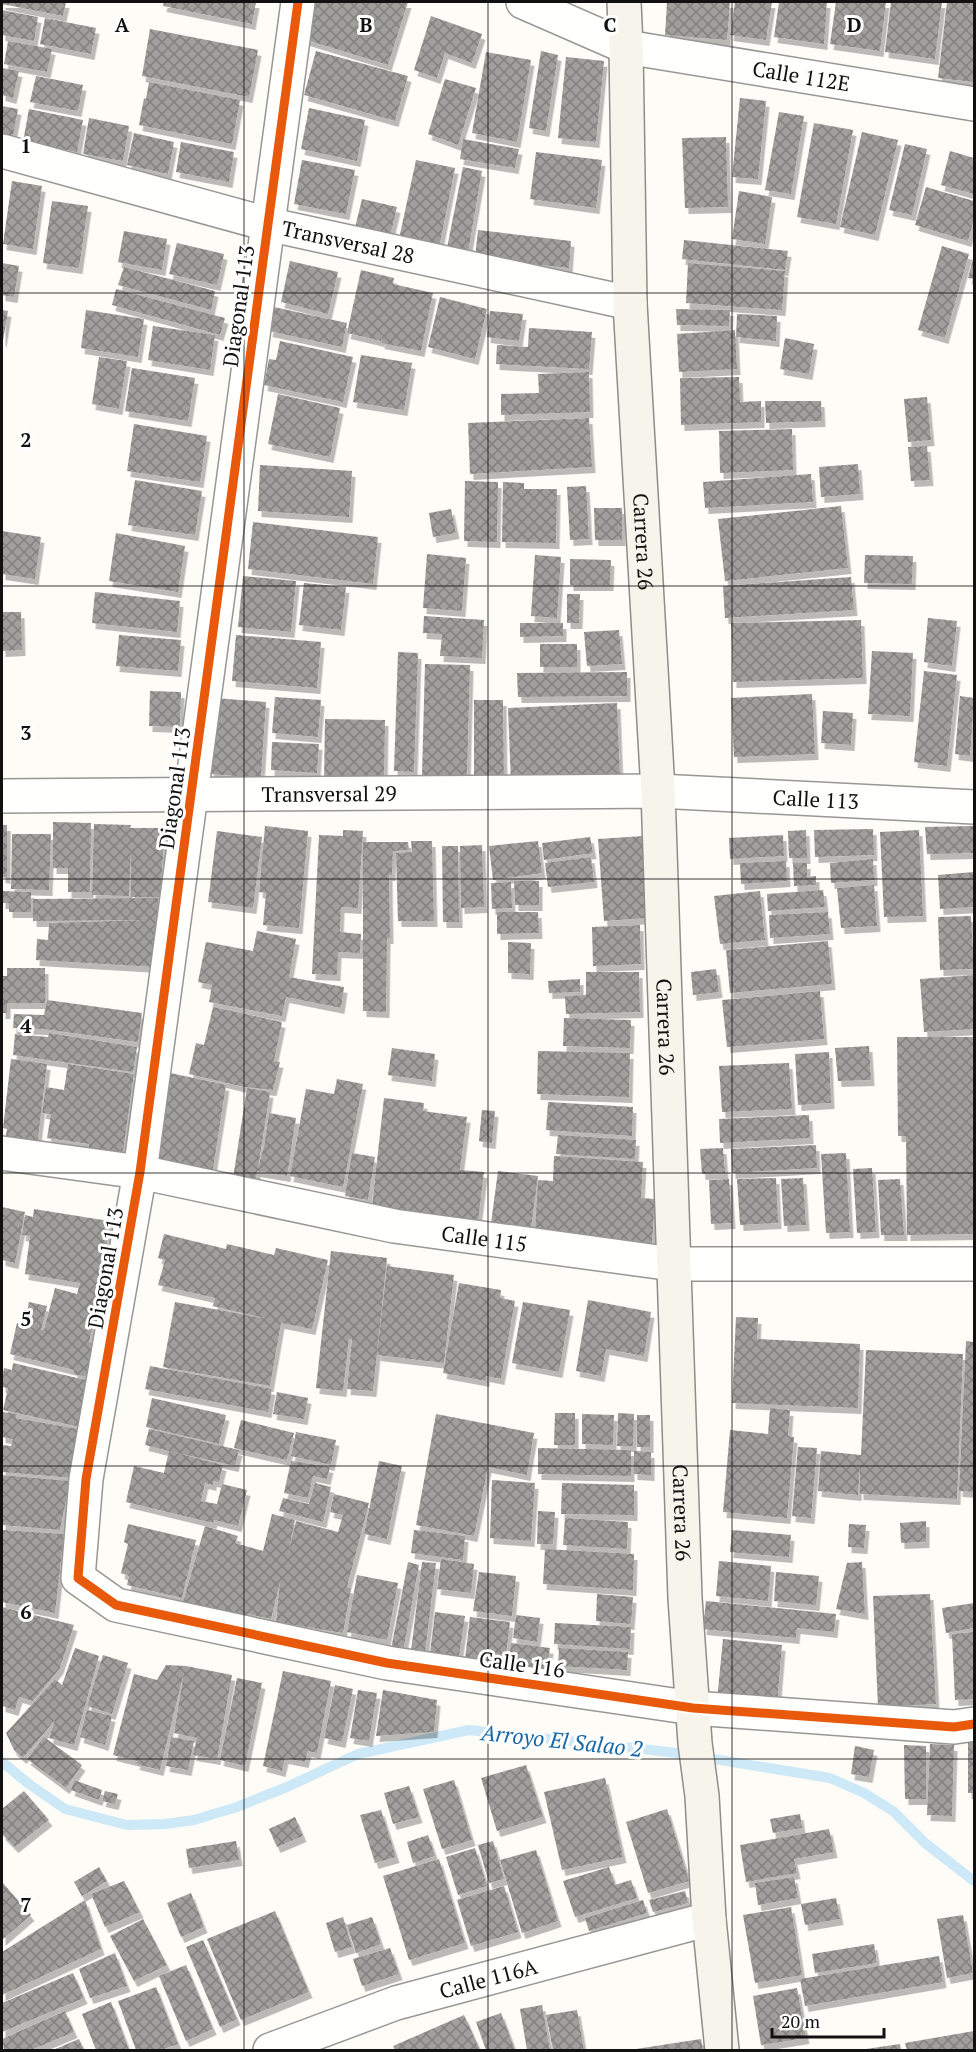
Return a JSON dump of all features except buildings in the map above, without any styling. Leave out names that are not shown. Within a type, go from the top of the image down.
[{"type":"street","name":"Diagonal 113","points":[[78,1578],[86,1479],[140,1172],[298,2]]},
{"type":"street","name":"Calle 112E","points":[[523,2],[626,47],[975,104]]},
{"type":"street","name":"Carrera 26","points":[[624,2],[630,303],[658,791],[685,1598],[695,1743],[702,1796],[709,1919],[722,2050]]},
{"type":"street","name":"Transversal 28","points":[[2,152],[267,224],[630,303]]},
{"type":"street","name":"Transversal 29","points":[[2,796],[658,791]]},
{"type":"street","name":"Calle 113","points":[[658,791],[975,807]]},
{"type":"street","name":"Calle 115","points":[[2,1153],[140,1172],[394,1226],[673,1264],[975,1264]]},
{"type":"street","name":"Calle 116","points":[[78,1578],[116,1605],[376,1660],[693,1707],[954,1727],[975,1724]]},
{"type":"street","name":"Calle 116A","points":[[270,2050],[396,2003],[709,1919]]},
{"type":"waterway","name":"Arroyo El Salao 2","points":[[2,1762],[65,1809],[127,1825],[165,1824],[194,1820],[237,1807],[287,1787],[358,1754],[469,1730],[677,1753],[830,1778],[864,1793],[893,1811],[925,1843],[974,1881]]},
{"type":"cycle path","points":[[298,2],[140,1172],[86,1479],[78,1578],[116,1605],[387,1663],[693,1708],[954,1727],[974,1724]]}]
